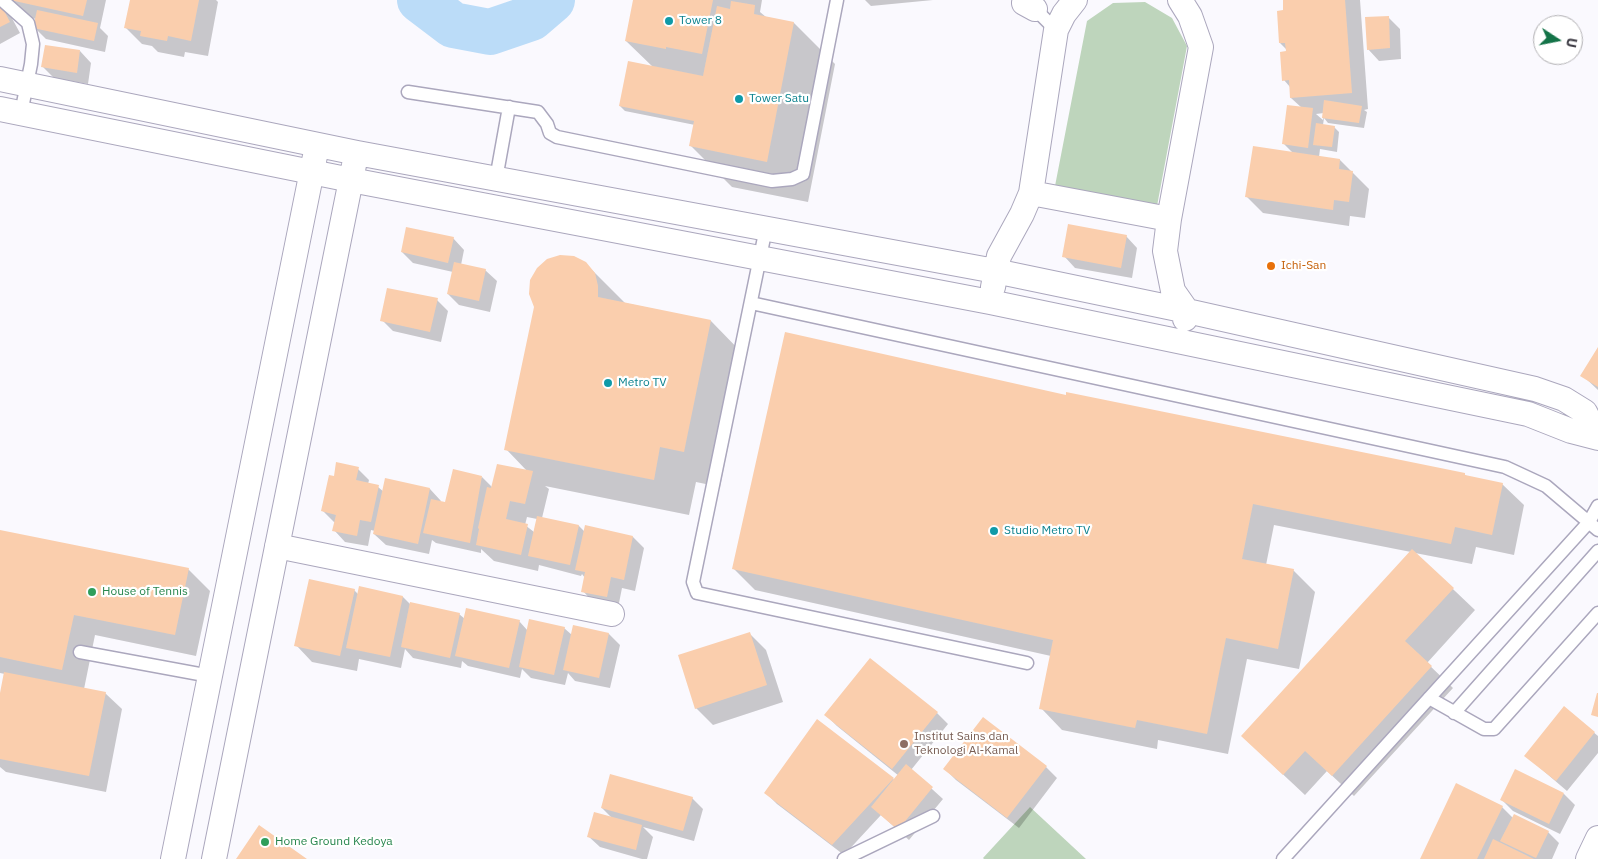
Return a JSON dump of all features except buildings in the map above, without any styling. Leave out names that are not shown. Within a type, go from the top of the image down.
[{"type":"street","points":[[990,302],[999,256],[1032,193],[1056,30],[1064,14],[1075,0]]},
{"type":"street","points":[[1181,342],[1187,311],[1173,291],[1165,251],[1169,219],[1201,47],[1183,1]]},
{"type":"street","points":[[0,79],[357,153],[995,271],[1187,311],[1535,389],[1564,399],[1585,412],[1598,437]]},
{"type":"street","points":[[11,111],[351,180],[990,302],[1528,414],[1571,431],[1598,437]]},
{"type":"street","points":[[173,859],[317,145]]},
{"type":"street","points":[[214,859],[357,153]]},
{"type":"street","points":[[1032,193],[1169,219]]},
{"type":"street","points":[[277,546],[612,614]]},
{"type":"street","points":[[1588,859],[1598,838]]},
{"type":"lane","points":[[2,0],[28,23],[33,44],[27,84],[11,111]]},
{"type":"lane","points":[[408,92],[538,112],[547,124],[550,133],[557,137],[772,181],[792,179],[803,174],[837,0]]},
{"type":"lane","points":[[1026,4],[1056,30]]},
{"type":"lane","points":[[496,179],[509,107]]},
{"type":"lane","points":[[766,228],[693,582],[697,593],[1027,663]]},
{"type":"lane","points":[[751,303],[1505,467],[1546,486],[1593,526]]},
{"type":"lane","points":[[1283,859],[1429,698],[1593,526],[1598,506]]},
{"type":"lane","points":[[1454,713],[1598,551]]},
{"type":"lane","points":[[1429,698],[1484,729],[1494,729],[1598,613]]},
{"type":"lane","points":[[80,652],[210,676]]},
{"type":"lane","points":[[844,859],[933,816]]},
{"type":"green space","points":[[1145,2],[1172,18],[1187,46],[1157,206],[1055,186],[1087,21],[1113,3]]},
{"type":"green space","points":[[1030,807],[1086,859],[984,859]]},
{"type":"waterway","points":[[420,0],[453,25],[490,32],[531,18],[552,0]]},
{"type":"place","name":"Tower 8","points":[[669,21]]},
{"type":"place","name":"Tower Satu","points":[[739,99]]},
{"type":"place","name":"Ichi-San","points":[[1271,266]]},
{"type":"place","name":"Metro TV","points":[[608,383]]},
{"type":"place","name":"Studio Metro TV","points":[[994,531]]},
{"type":"place","name":"House of Tennis","points":[[92,592]]},
{"type":"place","name":"Institut Sains dan Teknologi Al-Kamal","points":[[904,744]]},
{"type":"place","name":"Home Ground Kedoya","points":[[265,842]]}]
